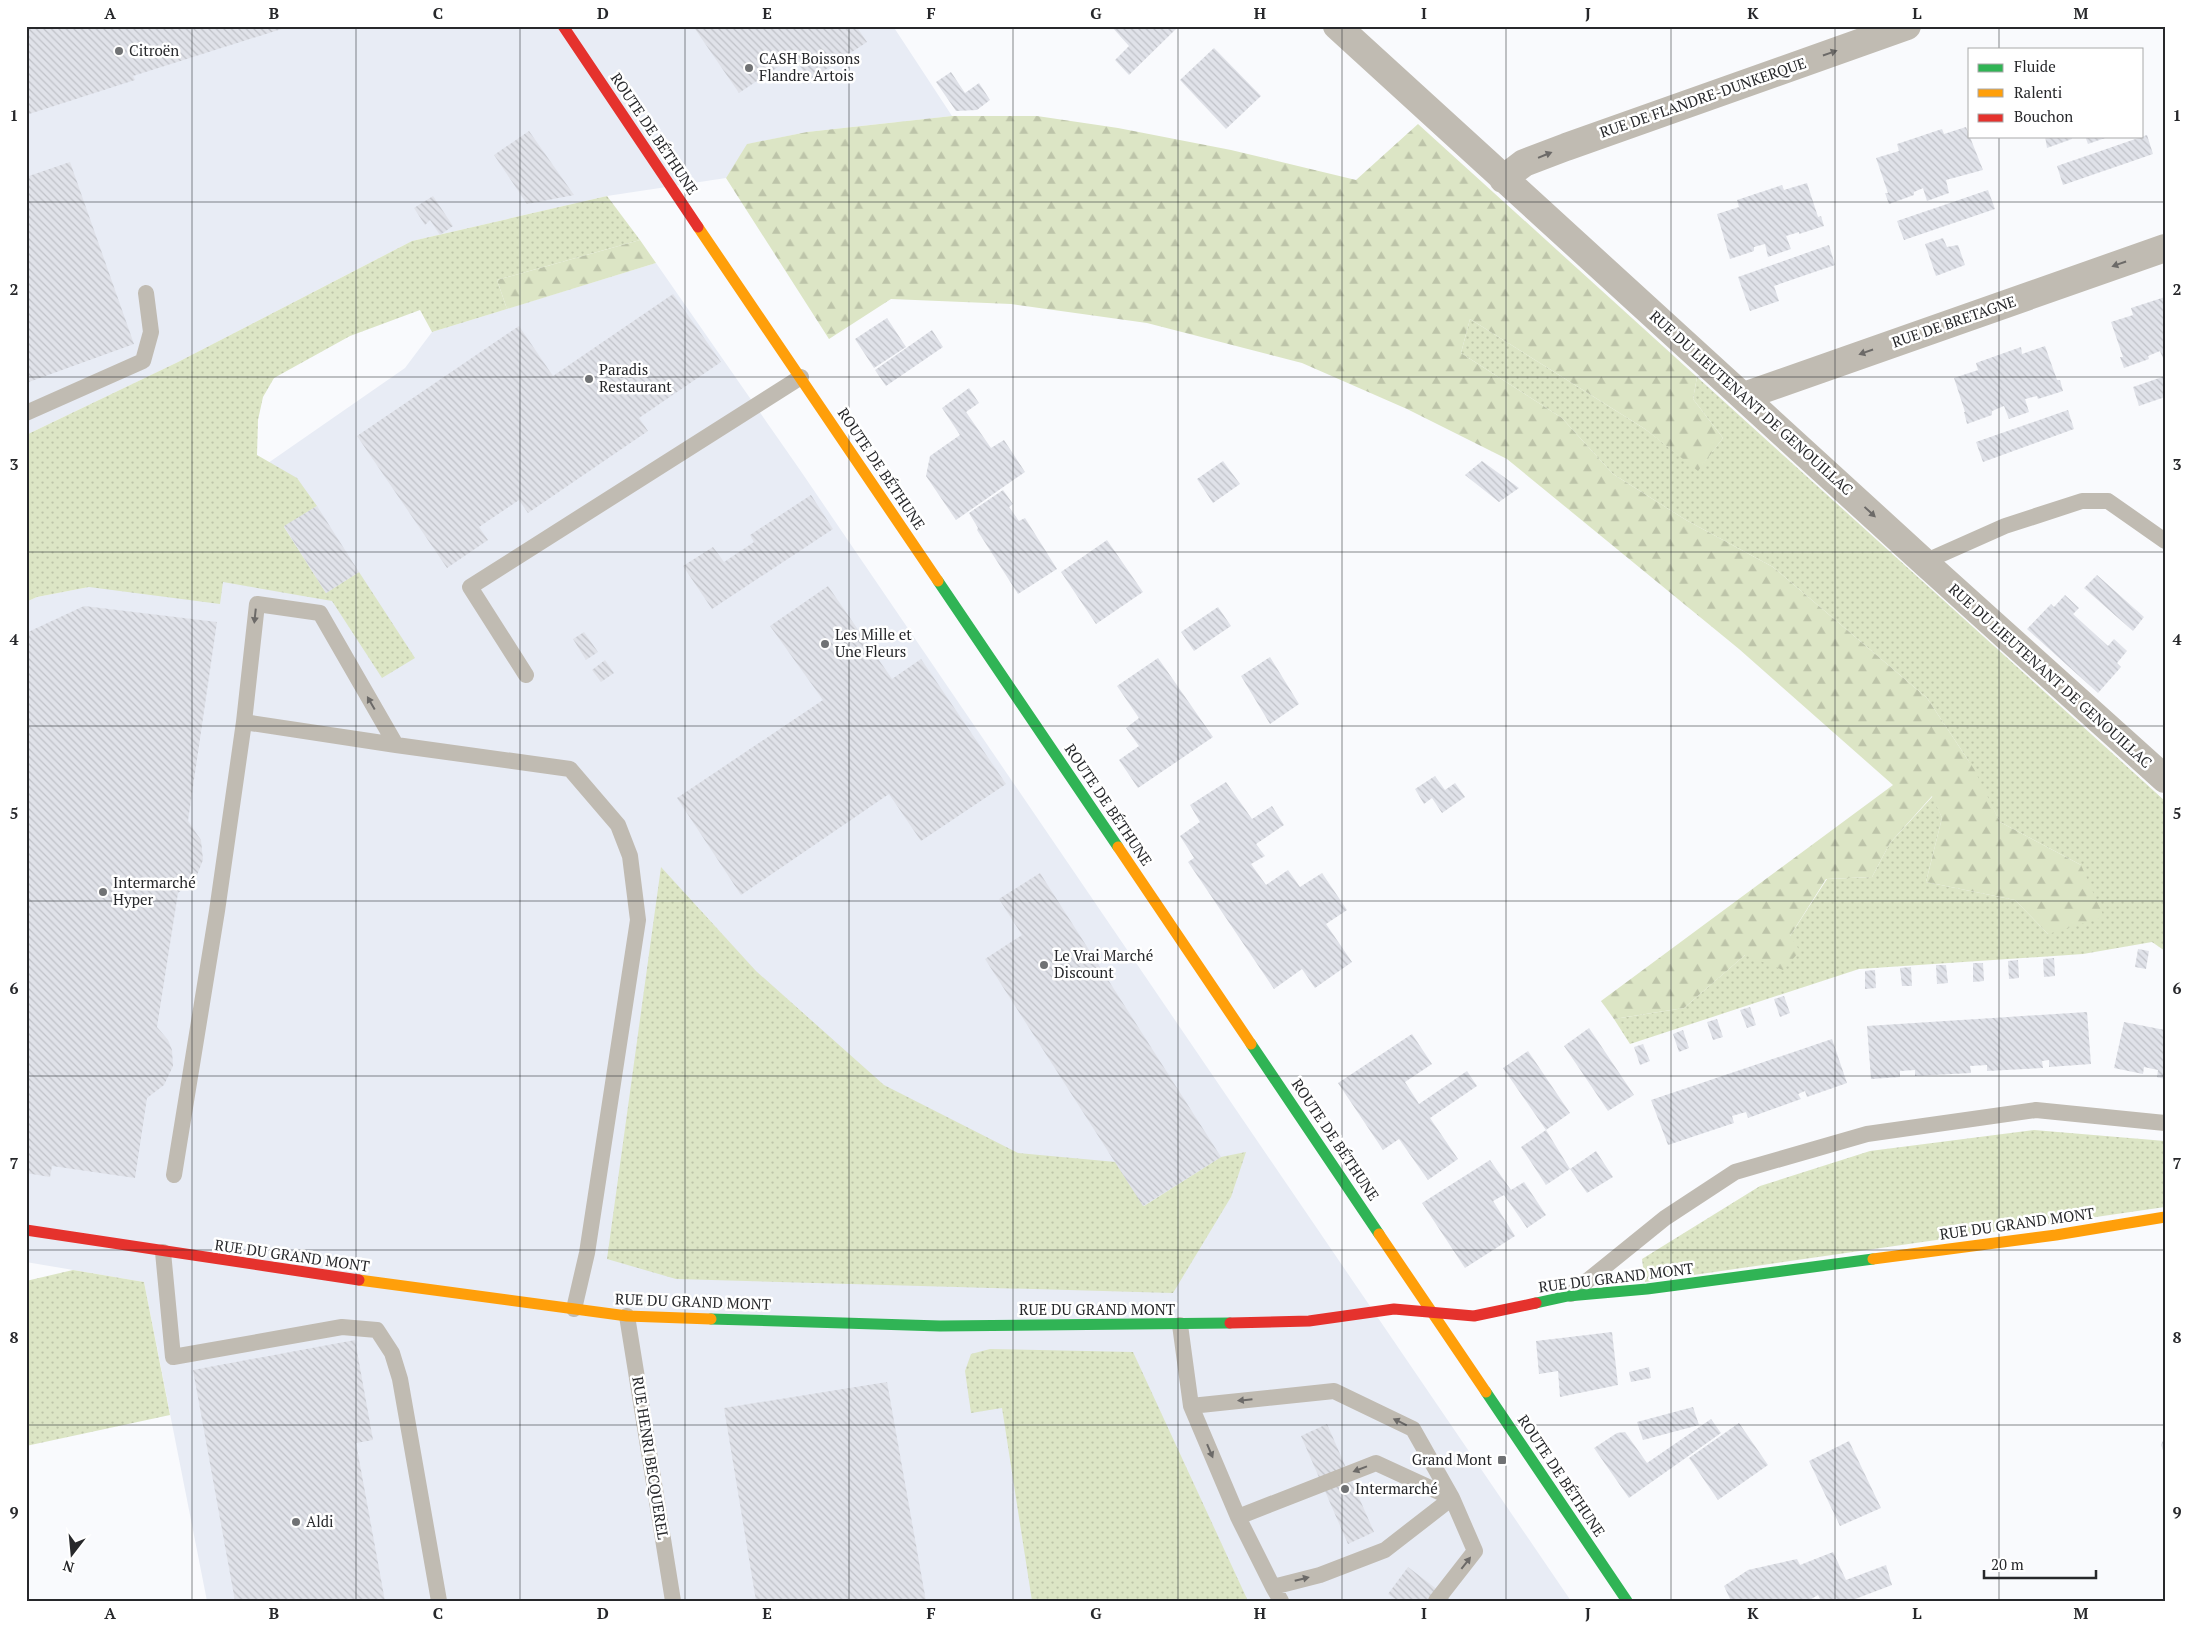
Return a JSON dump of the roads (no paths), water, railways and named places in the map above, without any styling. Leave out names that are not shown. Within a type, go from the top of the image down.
[{"type":"street","name":"ROUTE DE BÉTHUNE","points":[[563,26],[1433,1311],[1627,1601]]},
{"type":"street","name":"RUE DU LIEUTENANT DE GENOUILLAC","points":[[1337,26],[1424,103],[1503,179],[1744,396],[1924,562],[2165,779]]},
{"type":"street","name":"RUE DE FLANDRE-DUNKERQUE","points":[[1503,179],[1524,163],[1566,147],[1907,26]]},
{"type":"street","name":"RUE DE BRETAGNE","points":[[1744,396],[2165,248]]},
{"type":"street","name":"RUE DU GRAND MONT","points":[[26,1230],[163,1252],[627,1316],[940,1326],[1180,1325],[1309,1322],[1394,1309],[1474,1316],[1568,1296],[1696,1282],[2056,1235],[2165,1217]]},
{"type":"lane","points":[[26,412],[143,361],[151,332],[146,293]]},
{"type":"lane","points":[[526,675],[470,587],[801,377]]},
{"type":"lane","points":[[1924,562],[2005,526],[2082,501],[2108,501],[2165,541]]},
{"type":"lane","points":[[174,1175],[218,911],[244,722],[257,604],[320,613],[396,745]]},
{"type":"lane","points":[[244,722],[570,769],[618,825],[630,856],[638,920],[587,1252],[574,1309]]},
{"type":"lane","points":[[1568,1296],[1665,1218],[1735,1172],[1868,1134],[2036,1110],[2165,1123]]},
{"type":"lane","points":[[163,1252],[173,1357],[342,1327],[377,1330],[392,1353],[400,1379],[439,1601]]},
{"type":"lane","name":"RUE HENRI BECQUEREL","points":[[627,1316],[673,1601]]},
{"type":"lane","points":[[1180,1325],[1191,1406],[1238,1517],[1277,1594],[1385,1550],[1452,1498]]},
{"type":"lane","points":[[1191,1406],[1334,1391],[1413,1429],[1452,1498],[1475,1552],[1436,1601]]},
{"type":"lane","points":[[1238,1517],[1376,1462],[1452,1498]]},
{"type":"place","name":"Citroën","points":[[119,51]]},
{"type":"place","name":"CASH Boissons Flandre Artois","points":[[749,68]]},
{"type":"place","name":"Paradis Restaurant","points":[[589,379]]},
{"type":"place","name":"Les Mille et Une Fleurs","points":[[825,644]]},
{"type":"place","name":"Intermarché Hyper","points":[[103,892]]},
{"type":"place","name":"Le Vrai Marché Discount","points":[[1044,965]]},
{"type":"place","name":"Grand Mont","points":[[1502,1460]]},
{"type":"place","name":"Intermarché","points":[[1345,1489]]},
{"type":"place","name":"Aldi","points":[[296,1522]]}]
